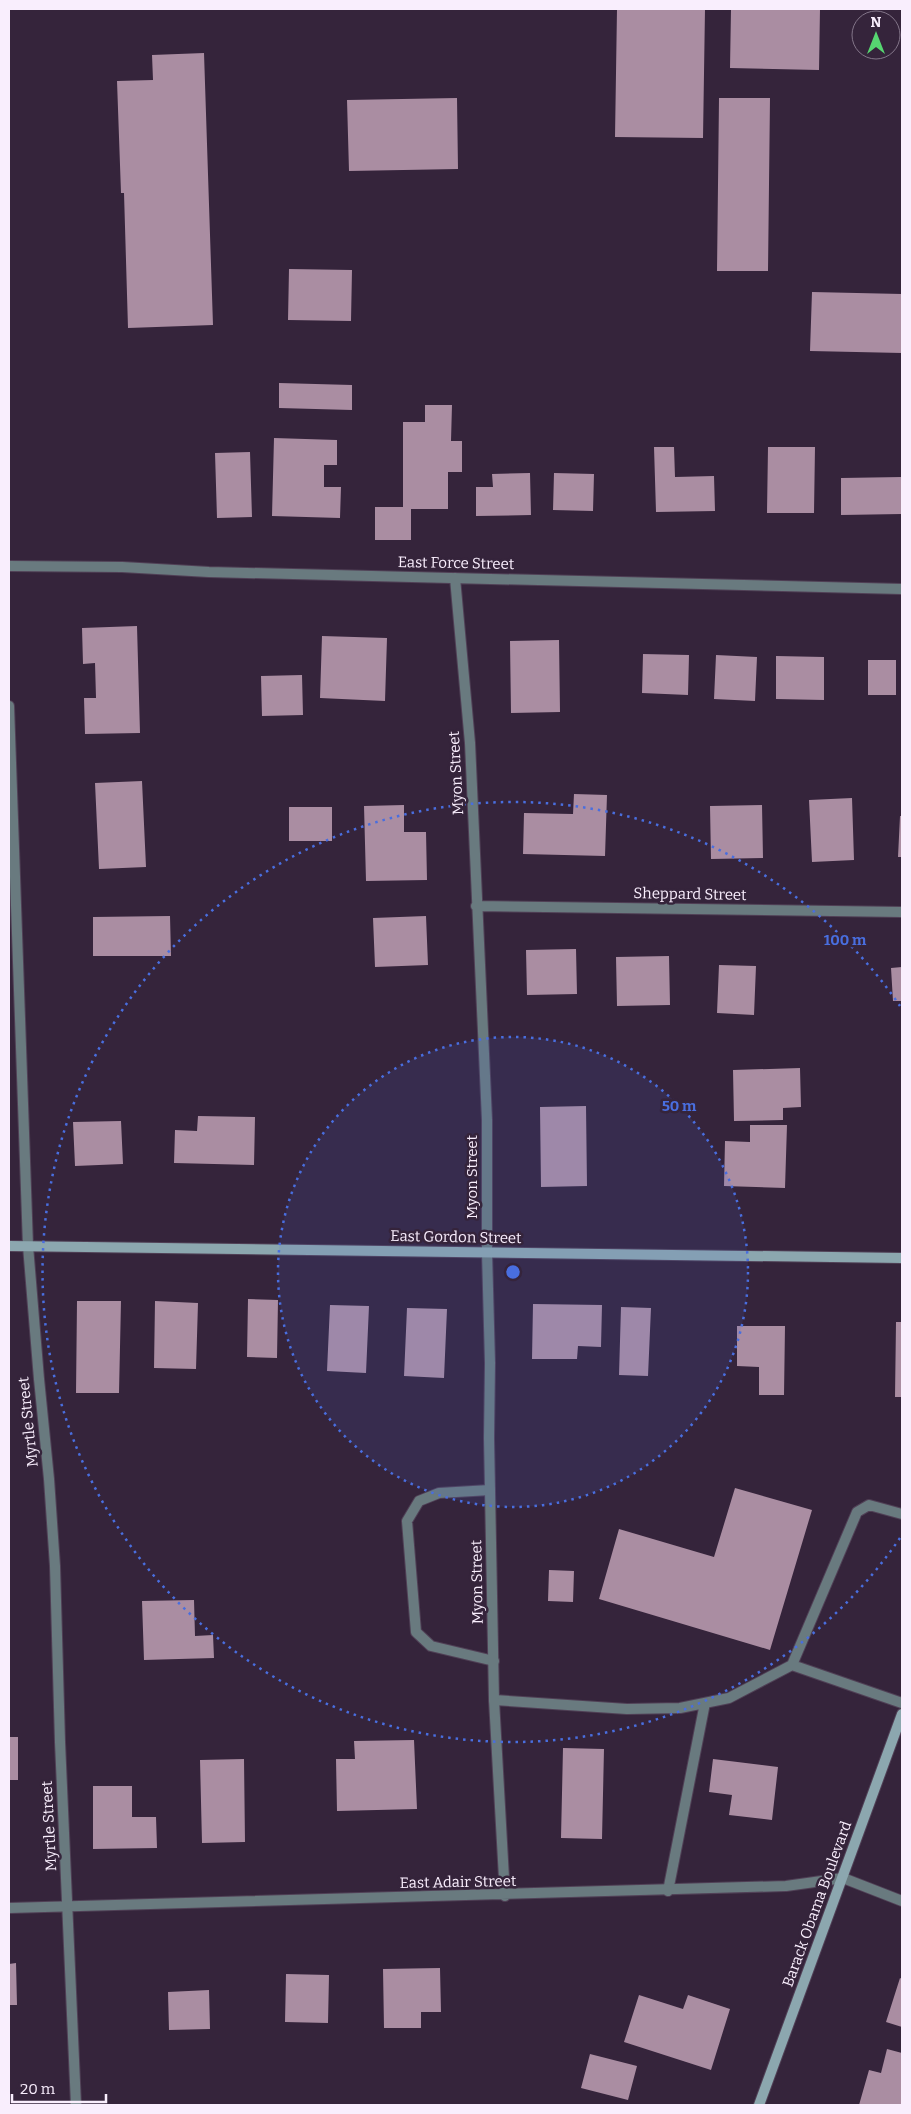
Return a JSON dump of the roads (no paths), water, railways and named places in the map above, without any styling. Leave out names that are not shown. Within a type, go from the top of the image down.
[{"type":"street","name":"East Force Street","points":[[9,566],[122,567],[209,572],[902,589]]},
{"type":"street","name":"Myon Street","points":[[455,578],[470,743],[487,1120],[487,1252],[494,1700],[505,1896]]},
{"type":"street","name":"Myrtle Street","points":[[9,706],[28,1246],[54,1546],[76,2105]]},
{"type":"street","name":"Sheppard Street","points":[[476,906],[902,912]]},
{"type":"street","name":"East Gordon Street","points":[[9,1246],[902,1258]]},
{"type":"street","points":[[490,1490],[439,1493],[419,1501],[407,1521],[416,1632],[431,1646],[494,1661]]},
{"type":"street","points":[[494,1700],[627,1709],[680,1708],[729,1698],[792,1665],[856,1512],[869,1505],[902,1514]]},
{"type":"street","points":[[792,1665],[902,1704]]},
{"type":"street","points":[[668,1890],[705,1703]]},
{"type":"street","name":"Barack Obama Boulevard","points":[[759,2105],[902,1714]]},
{"type":"street","name":"East Adair Street","points":[[9,1908],[505,1896],[786,1886],[843,1878],[902,1901]]}]
